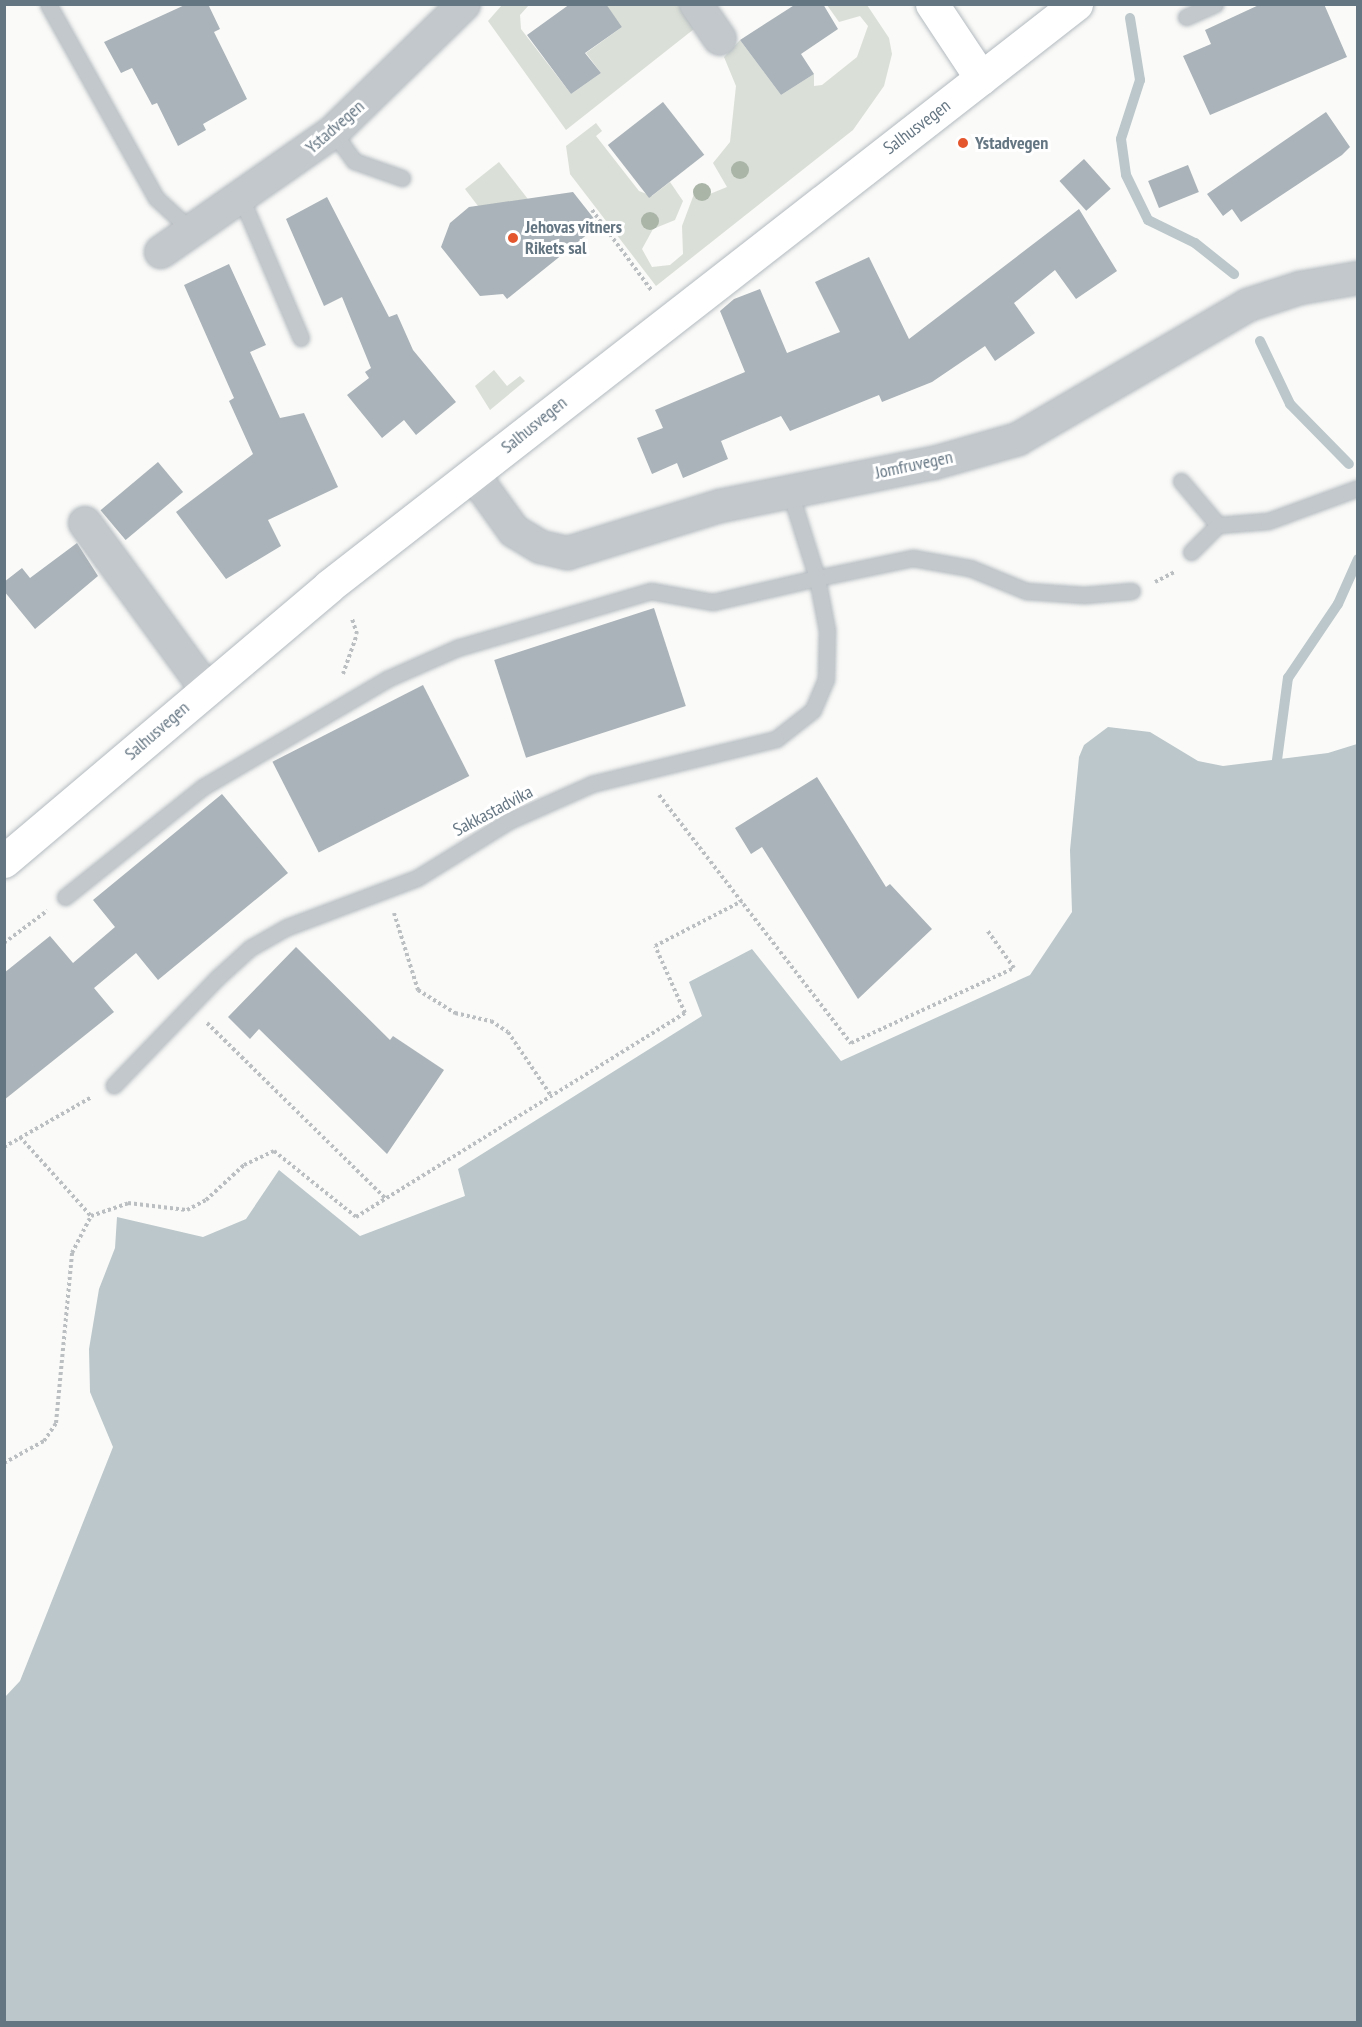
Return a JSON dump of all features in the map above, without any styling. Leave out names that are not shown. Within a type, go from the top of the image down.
[{"type":"main road","points":[[932,4],[981,78]]},
{"type":"main road","name":"Salhusvegen","points":[[4,861],[206,689],[473,474],[1076,4]]},
{"type":"street","name":"Ystadvegen","points":[[161,252],[191,230],[242,200],[333,132],[464,4]]},
{"type":"street","points":[[696,4],[720,39]]},
{"type":"street","name":"Jomfruvegen","points":[[473,474],[514,531],[541,547],[568,553],[789,489],[934,463],[1018,439],[1248,305],[1300,288],[1358,278]]},
{"type":"street","points":[[85,523],[206,689]]},
{"type":"lane","points":[[48,4],[156,198],[191,230]]},
{"type":"lane","points":[[1186,17],[1215,4]]},
{"type":"lane","points":[[333,132],[354,161],[402,178]]},
{"type":"lane","points":[[242,200],[302,338]]},
{"type":"lane","points":[[1181,481],[1218,525]]},
{"type":"lane","points":[[1191,552],[1218,525],[1268,521],[1358,488]]},
{"type":"lane","name":"Sakkastadvika","points":[[114,1084],[250,948],[287,927],[389,888],[509,821],[592,784],[776,739],[813,710],[826,669],[827,630],[817,578],[789,489]]},
{"type":"lane","points":[[65,897],[203,786],[387,679],[457,648],[651,591],[713,602],[913,558],[970,568],[1026,591],[1084,595],[1132,591]]},
{"type":"path","points":[[592,210],[658,299]]},
{"type":"path","points":[[1132,591],[1173,575],[1191,552]]},
{"type":"path","points":[[351,650],[357,634],[352,619]]},
{"type":"path","points":[[642,773],[851,1043],[1014,968],[987,930]]},
{"type":"path","points":[[389,888],[401,947],[418,990],[455,1013],[491,1021],[508,1032],[552,1097]]},
{"type":"path","points":[[4,944],[65,897]]},
{"type":"path","points":[[4,1464],[44,1441],[56,1423],[72,1253],[91,1216],[128,1203],[187,1210],[206,1200],[244,1165],[274,1151],[356,1217],[387,1200],[685,1013],[655,946],[742,901]]},
{"type":"path","points":[[190,1006],[387,1200]]},
{"type":"path","points":[[4,1147],[114,1084]]},
{"type":"path","points":[[20,1137],[91,1216]]},
{"type":"shaded area","points":[[502,5],[529,5],[520,15],[521,29],[571,94],[601,73],[586,53],[622,27],[606,5],[679,5],[694,29],[566,130],[488,21]]},
{"type":"shaded area","points":[[827,5],[867,5],[889,38],[892,54],[884,86],[853,130],[656,286],[570,174],[566,146],[596,123],[602,131],[596,136],[639,191],[652,196],[670,182],[683,201],[675,220],[653,229],[642,249],[652,267],[670,265],[683,254],[682,226],[694,194],[700,198],[727,187],[713,163],[730,142],[736,86],[724,57],[740,40],[781,95],[814,74],[814,86],[822,85],[857,57],[868,26],[860,16],[839,22]]},
{"type":"shaded area","points":[[499,162],[531,203],[478,206],[465,189]]},
{"type":"shaded area","points":[[494,370],[507,386],[520,376],[525,381],[490,410],[475,386]]},
{"type":"shaded area","points":[[1108,727],[1150,732],[1198,761],[1223,766],[1328,753],[1357,744],[1357,2022],[5,2022],[5,1697],[20,1681],[113,1447],[90,1392],[89,1349],[99,1289],[115,1248],[117,1217],[203,1237],[246,1219],[279,1170],[360,1236],[465,1196],[458,1169],[702,1016],[689,982],[752,949],[841,1061],[1030,975],[1072,912],[1070,850],[1079,757],[1084,745]]},
{"type":"building","points":[[187,4],[208,4],[220,29],[214,32],[247,99],[203,124],[206,130],[178,146],[157,103],[152,105],[132,68],[121,73],[104,42]]},
{"type":"building","points":[[570,4],[606,4],[622,27],[585,53],[601,73],[571,94],[527,35]]},
{"type":"building","points":[[796,4],[823,4],[838,29],[801,54],[814,74],[781,95],[740,40]]},
{"type":"building","points":[[1261,4],[1324,4],[1347,57],[1210,115],[1183,56],[1211,44],[1205,30]]},
{"type":"building","points":[[663,102],[704,155],[649,198],[608,145]]},
{"type":"building","points":[[1326,112],[1350,147],[1342,155],[1241,222],[1232,209],[1223,216],[1207,194]]},
{"type":"building","points":[[1084,159],[1111,189],[1086,211],[1059,181]]},
{"type":"building","points":[[1188,165],[1199,192],[1159,208],[1148,181]]},
{"type":"building","name":"Jehovas vitners Rikets sal","points":[[573,192],[599,225],[507,299],[503,294],[480,296],[441,247],[450,223],[469,207]]},
{"type":"building","points":[[327,197],[389,317],[397,314],[413,350],[456,402],[416,435],[404,420],[382,438],[347,395],[369,378],[365,372],[371,368],[342,297],[324,306],[286,219]]},
{"type":"building","points":[[1079,209],[1117,271],[1076,299],[1055,270],[1014,303],[1035,333],[995,361],[985,346],[932,382],[882,402],[879,395],[790,431],[781,416],[721,441],[728,459],[683,478],[677,463],[652,474],[637,438],[663,428],[655,410],[745,372],[720,311],[734,299],[760,289],[787,353],[840,332],[815,282],[869,257],[909,339]]},
{"type":"building","points":[[229,264],[266,345],[250,352],[280,418],[304,413],[338,487],[268,520],[281,546],[226,579],[176,512],[253,454],[229,401],[234,398],[184,285]]},
{"type":"building","points":[[158,462],[183,492],[126,540],[101,510]]},
{"type":"building","points":[[77,543],[98,576],[35,629],[4,591],[4,582],[22,568],[30,578]]},
{"type":"building","points":[[654,608],[686,706],[526,758],[494,660]]},
{"type":"building","points":[[423,685],[469,776],[319,853],[272,762]]},
{"type":"building","points":[[817,777],[886,887],[890,884],[932,929],[858,999],[762,847],[751,854],[735,828]]},
{"type":"building","points":[[222,794],[288,873],[158,980],[136,953],[94,988],[114,1012],[4,1100],[4,973],[50,936],[73,963],[115,927],[93,900]]},
{"type":"building","points":[[296,947],[390,1040],[393,1036],[444,1070],[387,1154],[259,1029],[250,1039],[228,1017]]},
{"type":"waterway","points":[[1130,18],[1140,80],[1121,139],[1126,175],[1148,220],[1195,243],[1234,274]]},
{"type":"waterway","points":[[1260,341],[1290,404],[1349,464]]},
{"type":"waterway","points":[[1277,760],[1288,678],[1338,604],[1358,559]]},
{"type":"place","name":"Ystadvegen","points":[[963,143]]},
{"type":"place","name":"Jehovas vitners Rikets sal","points":[[513,238]]}]
